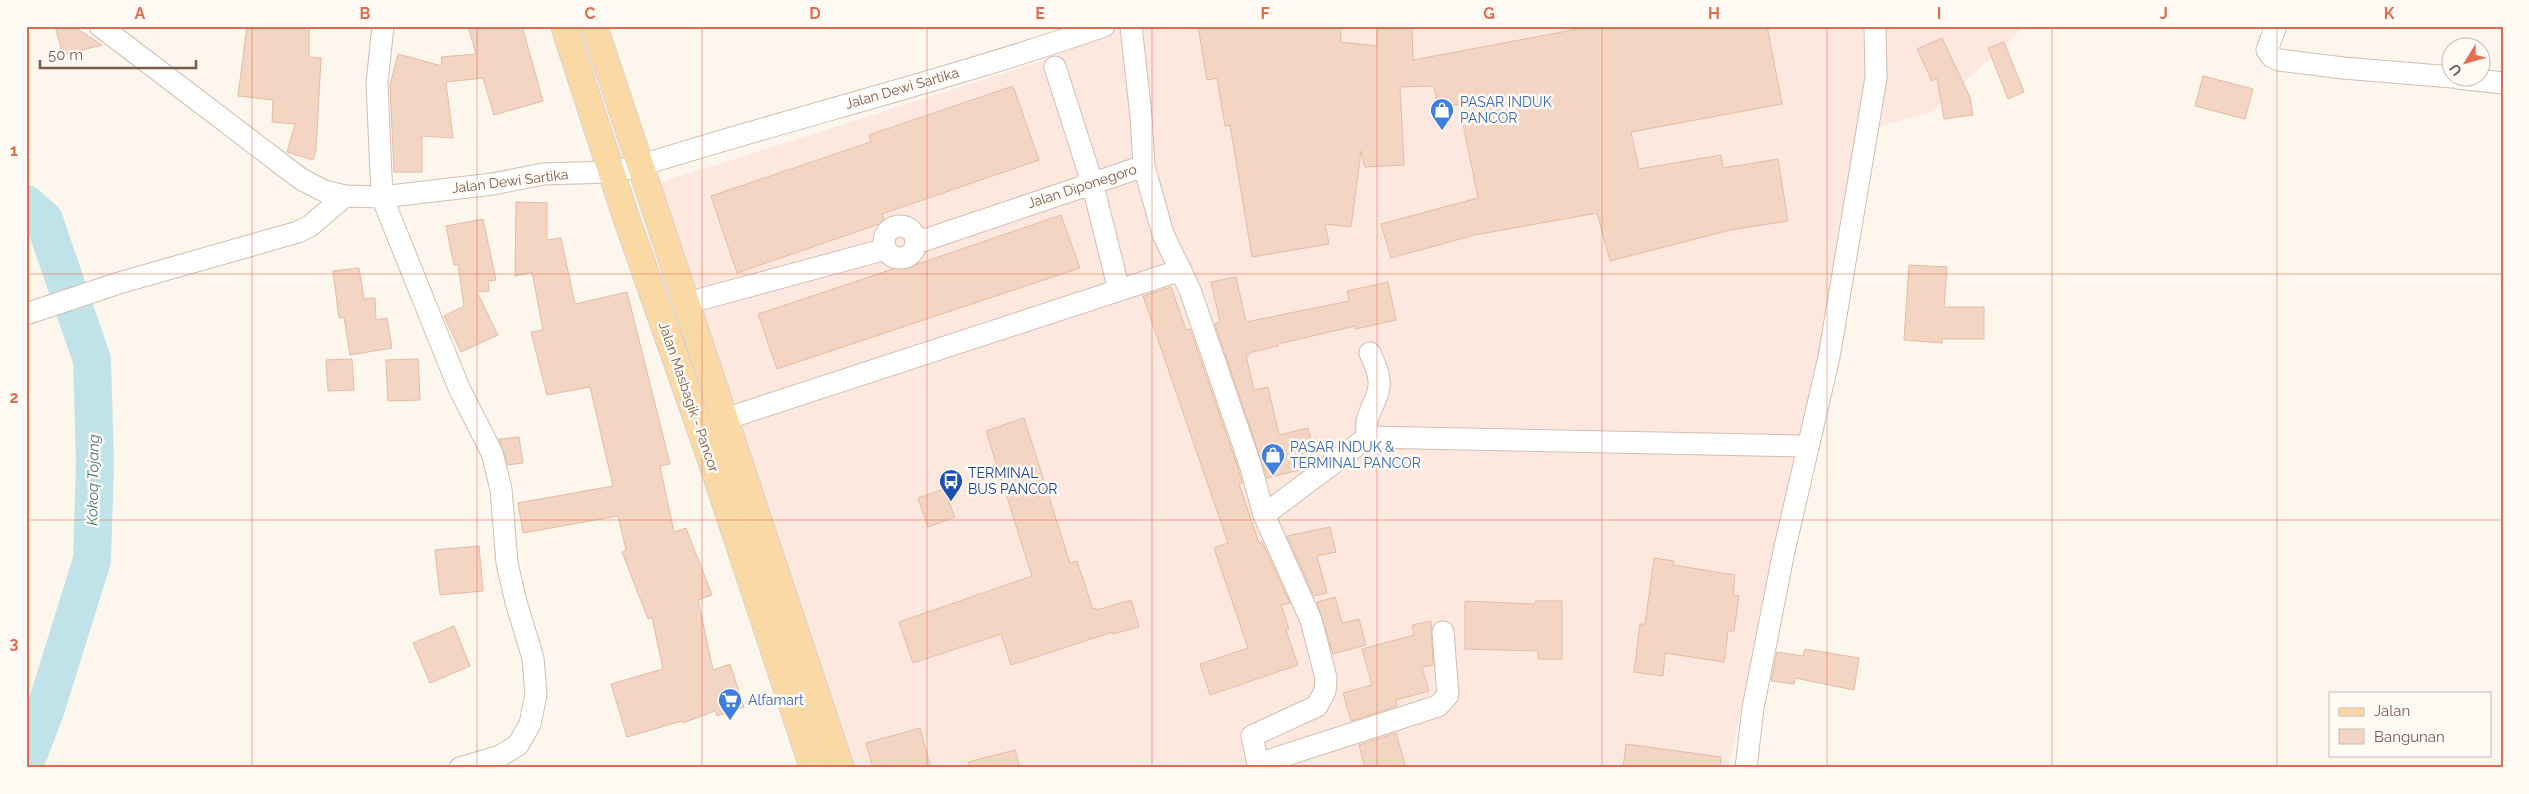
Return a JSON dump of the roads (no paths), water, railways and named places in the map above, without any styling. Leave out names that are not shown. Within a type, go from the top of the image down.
[{"type":"main road","name":"Jalan Masbagik - Pancor","points":[[564,26],[628,224],[710,457],[812,768]]},
{"type":"main road","name":"Jalan Masbagik - Pancor","points":[[594,26],[642,165],[686,304],[841,768]]},
{"type":"street","name":"Jalan Dewi Sartika","points":[[100,26],[301,179],[324,191],[345,196],[382,196],[492,184],[543,174],[612,172],[642,165],[827,109],[1018,56],[1104,26]]},
{"type":"street","points":[[383,26],[377,83],[382,196],[460,388],[492,453],[501,489],[507,563],[516,602],[533,658],[536,695],[530,724],[518,745],[500,756],[460,768]]},
{"type":"street","name":"Jalan Diponegoro","points":[[686,304],[886,249],[886,235],[897,227],[911,230],[916,243],[1144,166],[1141,116],[1130,26]]},
{"type":"street","points":[[1746,768],[1753,708],[1768,631],[1829,357],[1876,78],[1876,26]]},
{"type":"street","points":[[2276,26],[2267,50],[2272,57],[2279,60],[2343,68],[2442,76]]},
{"type":"street","points":[[1055,67],[1092,182],[1119,290]]},
{"type":"street","points":[[1144,166],[1163,234],[1181,270],[1212,350],[1264,515],[1311,620],[1326,678],[1324,692],[1317,706],[1252,736],[1258,766],[1438,706],[1448,695],[1443,632]]},
{"type":"street","points":[[28,314],[120,284],[298,232],[310,226],[345,196]]},
{"type":"street","points":[[725,419],[1181,270]]},
{"type":"street","points":[[1368,437],[1366,429],[1368,412],[1379,391],[1379,374],[1370,353]]},
{"type":"street","points":[[1264,515],[1368,437],[1808,446]]},
{"type":"waterway","name":"Kokoq Tojang","points":[[26,204],[44,220],[92,360],[95,463],[92,560],[45,711],[26,761]]},
{"type":"place","name":"PASAR INDUK PANCOR","points":[[1442,131]]},
{"type":"place","name":"PASAR INDUK & TERMINAL PANCOR","points":[[1273,476]]},
{"type":"place","name":"TERMINAL BUS PANCOR","points":[[951,502]]},
{"type":"place","name":"Alfamart","points":[[730,721]]}]
